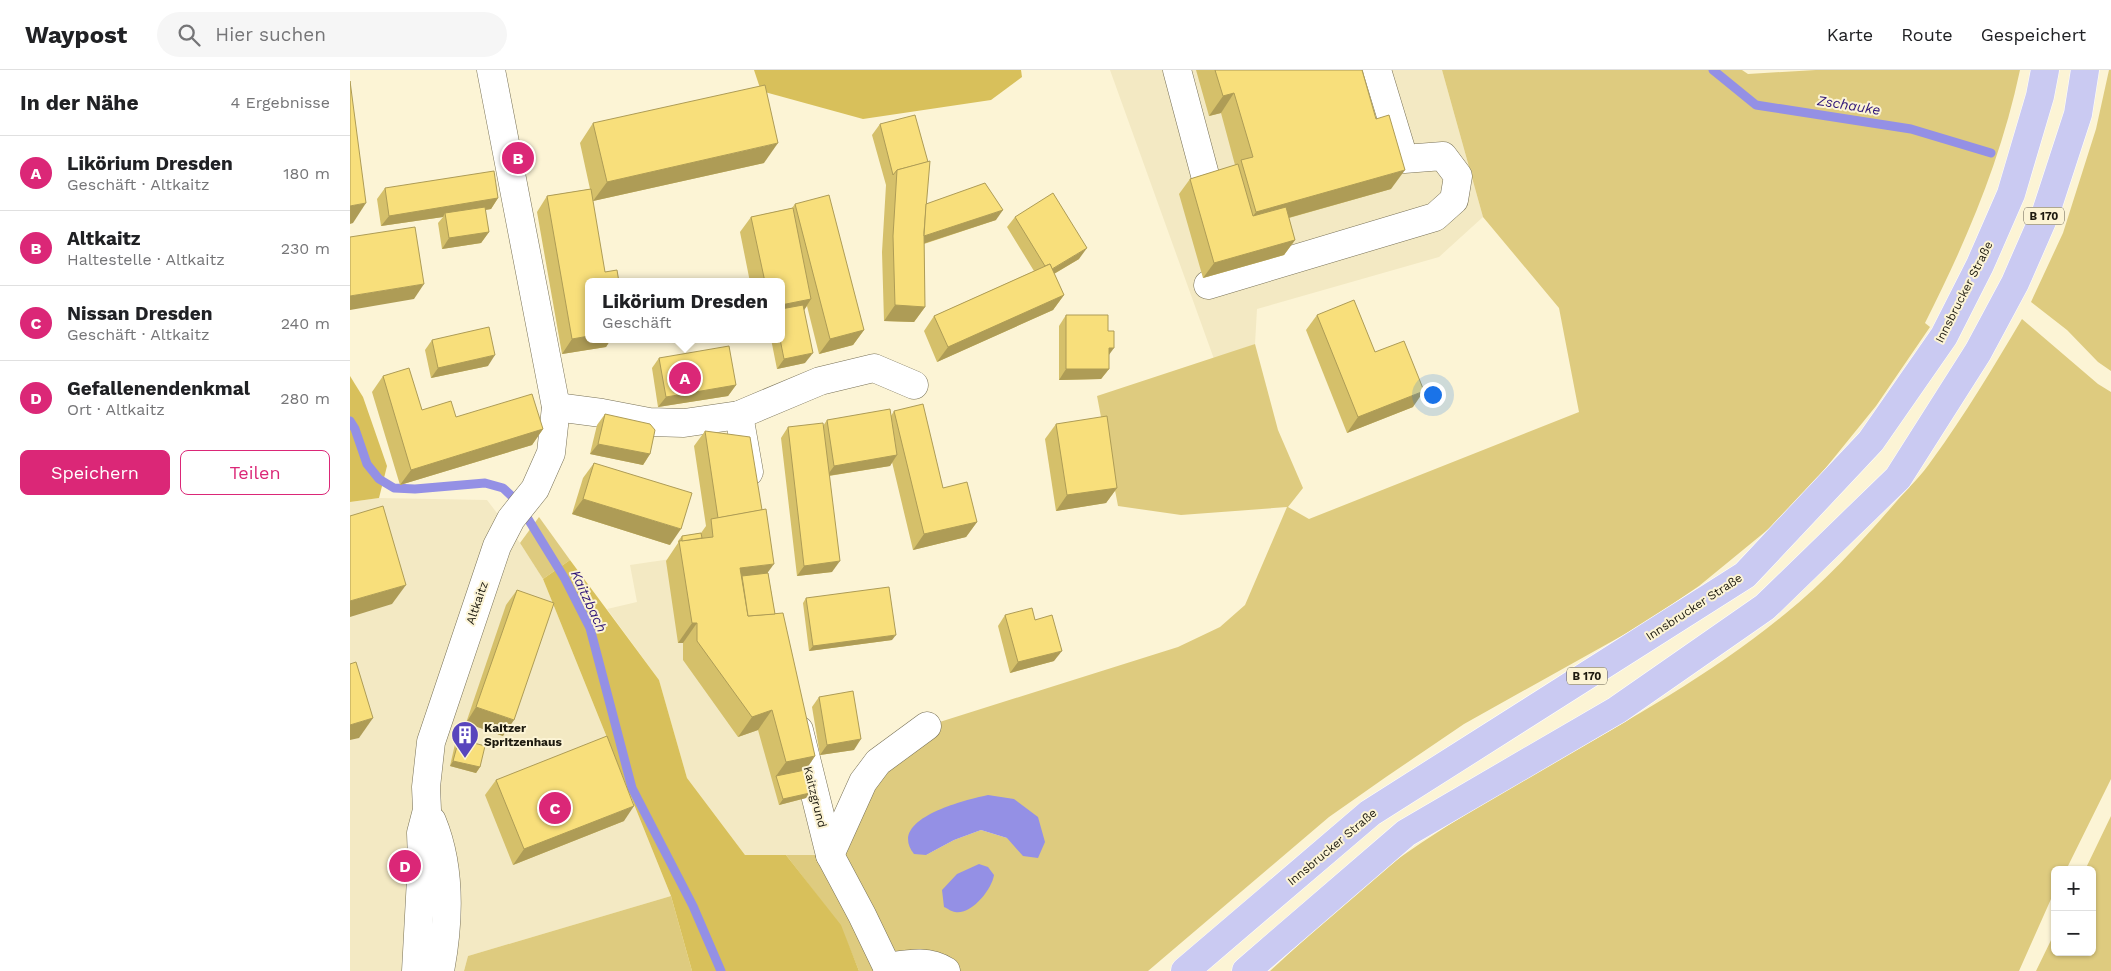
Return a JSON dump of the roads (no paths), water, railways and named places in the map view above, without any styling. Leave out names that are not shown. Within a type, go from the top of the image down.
[{"type":"main road","name":"Innsbrucker Straße","points":[[1185,971],[1370,813],[1745,575],[1871,441],[1944,336],[1980,265],[2011,194],[2040,96],[2045,70]]},
{"type":"main road","name":"B 170","points":[[1246,971],[1406,833],[1618,710],[1765,607],[1898,478],[1978,352],[2015,283],[2046,212],[2078,114],[2085,70]]},
{"type":"street","name":"Altkaitz","points":[[416,971],[422,860],[421,833],[427,810],[426,787],[431,742],[497,546],[511,519],[535,489],[551,453],[556,407],[492,70]]},
{"type":"street","points":[[1177,70],[1205,175]]},
{"type":"street","points":[[1208,285],[1435,217],[1454,200],[1458,176],[1443,156],[1404,159],[1377,70]]},
{"type":"street","points":[[556,407],[649,422],[684,423],[739,415],[820,381],[874,368],[914,385]]},
{"type":"street","points":[[739,415],[754,501]]},
{"type":"street","name":"Kaitzgrund","points":[[792,702],[830,855],[888,969],[919,962],[946,971]]},
{"type":"street","name":"Kaitzgrund","points":[[830,855],[863,782],[873,768],[878,762],[927,726]]},
{"type":"street","name":"Altkaitz","points":[[427,810],[438,835],[446,890],[445,943],[440,971]]},
{"type":"waterway","name":"Zschauke","points":[[1713,70],[1756,105],[1911,129],[1991,153]]},
{"type":"waterway","name":"Kaitzbach","points":[[350,421],[355,429],[367,464],[379,479],[394,488],[415,489],[485,483],[503,488],[517,501],[565,579],[590,628],[632,788],[693,906],[721,971]]},
{"type":"place","name":"Altkaitz","points":[[518,158]]},
{"type":"place","name":"Likörium Dresden","points":[[685,378]]},
{"type":"place","name":"Kaitzer Spritzenhaus","points":[[465,759]]},
{"type":"place","name":"Nissan Dresden","points":[[555,808]]},
{"type":"place","name":"Gefallenendenkmal","points":[[405,866]]}]
